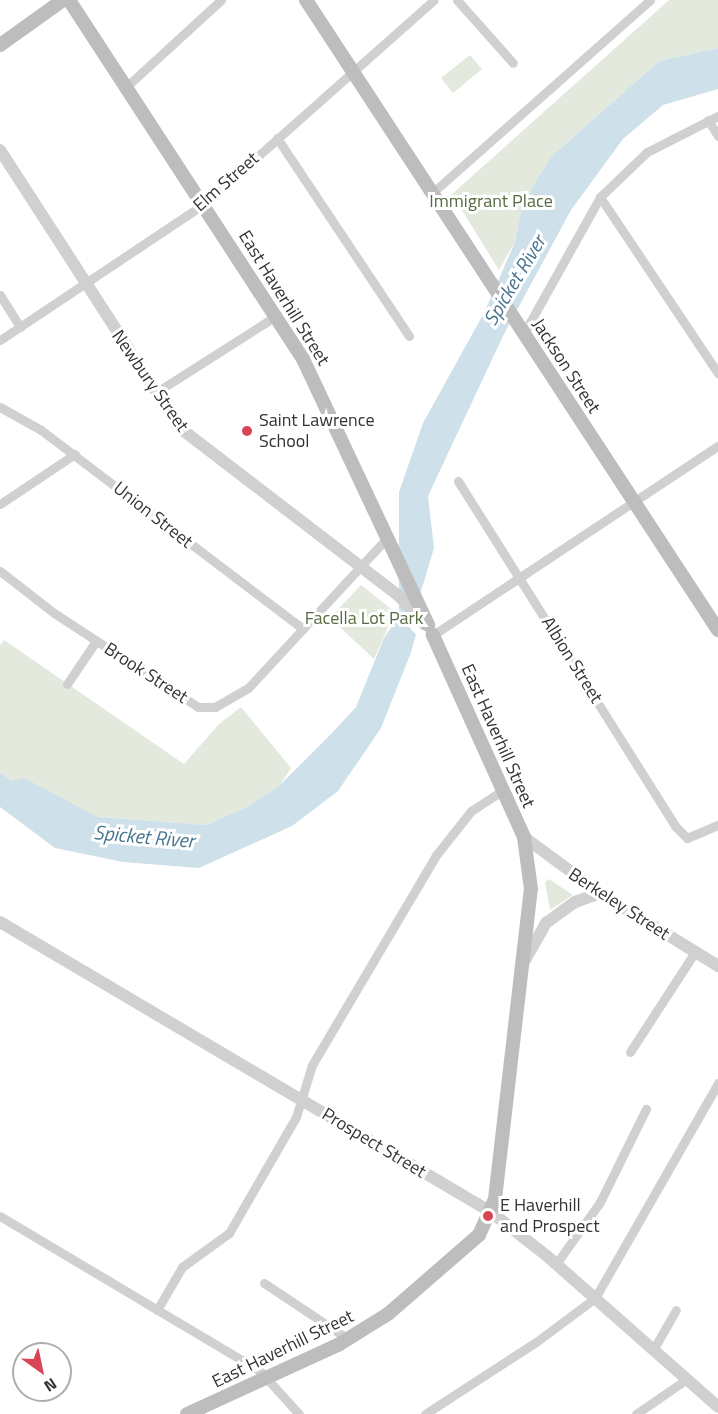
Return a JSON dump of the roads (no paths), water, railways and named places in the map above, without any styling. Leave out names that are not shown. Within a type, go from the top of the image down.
[{"type":"main road","points":[[0,45],[63,0]]},
{"type":"main road","name":"East Haverhill Street","points":[[69,0],[204,204],[312,375],[524,837],[531,889],[525,960],[500,1170],[491,1212],[479,1235],[445,1268],[388,1314],[348,1339],[187,1414]]},
{"type":"main road","name":"Jackson Street","points":[[306,0],[718,630]]},
{"type":"street","points":[[126,87],[221,0]]},
{"type":"street","name":"Elm Street","points":[[0,340],[204,204],[352,70],[434,0]]},
{"type":"street","points":[[457,0],[513,63]]},
{"type":"street","points":[[432,193],[650,0]]},
{"type":"street","points":[[522,329],[600,197],[647,152],[718,116]]},
{"type":"street","points":[[708,120],[718,136]]},
{"type":"street","points":[[277,138],[409,336]]},
{"type":"street","name":"Newbury Street","points":[[0,150],[155,393],[180,428],[203,450],[399,596],[429,629]]},
{"type":"street","points":[[600,197],[718,373]]},
{"type":"street","points":[[0,295],[20,327]]},
{"type":"street","points":[[155,393],[276,316]]},
{"type":"street","name":"Union Street","points":[[0,407],[19,415],[75,454],[303,628]]},
{"type":"street","points":[[429,629],[519,578],[718,446]]},
{"type":"street","points":[[0,504],[75,454]]},
{"type":"street","name":"Albion Street","points":[[458,481],[675,826],[687,838],[718,825]]},
{"type":"street","name":"Brook Street","points":[[0,571],[54,614],[198,706],[215,707],[249,687],[303,628],[364,571],[390,543]]},
{"type":"street","points":[[67,684],[96,641]]},
{"type":"street","points":[[157,1310],[182,1267],[225,1238],[296,1117],[312,1065],[437,854],[471,811],[502,791]]},
{"type":"street","name":"Berkeley Street","points":[[524,837],[600,893],[718,966]]},
{"type":"street","points":[[525,960],[546,923],[575,902],[600,893]]},
{"type":"street","name":"Prospect Street","points":[[0,922],[491,1212],[556,1264],[718,1407]]},
{"type":"street","points":[[630,1052],[694,952]]},
{"type":"street","points":[[425,1414],[536,1342],[595,1298],[718,1083]]},
{"type":"street","points":[[556,1264],[600,1202],[646,1109]]},
{"type":"street","points":[[0,1217],[157,1310],[266,1379],[298,1414]]},
{"type":"street","points":[[264,1283],[348,1339]]},
{"type":"street","points":[[653,1350],[676,1310]]},
{"type":"street","points":[[636,1414],[687,1380]]},
{"type":"water","name":"Spicket River","points":[[718,48],[718,89],[663,105],[623,139],[571,210],[503,336],[428,496],[434,548],[410,628],[416,635],[410,655],[381,728],[338,791],[292,826],[199,868],[123,862],[55,848],[0,807],[0,772],[12,781],[24,778],[98,817],[206,825],[249,806],[280,785],[333,732],[356,707],[384,638],[399,616],[399,492],[423,423],[485,311],[515,242],[521,211],[539,176],[553,155],[659,61]]},
{"type":"place","name":"Saint Lawrence School","points":[[247,431]]},
{"type":"place","name":"E Haverhill and Prospect","points":[[488,1216]]},
{"type":"park label","name":"Immigrant Place","points":[[491,201]]},
{"type":"park label","name":"Facella Lot Park","points":[[364,618]]}]
